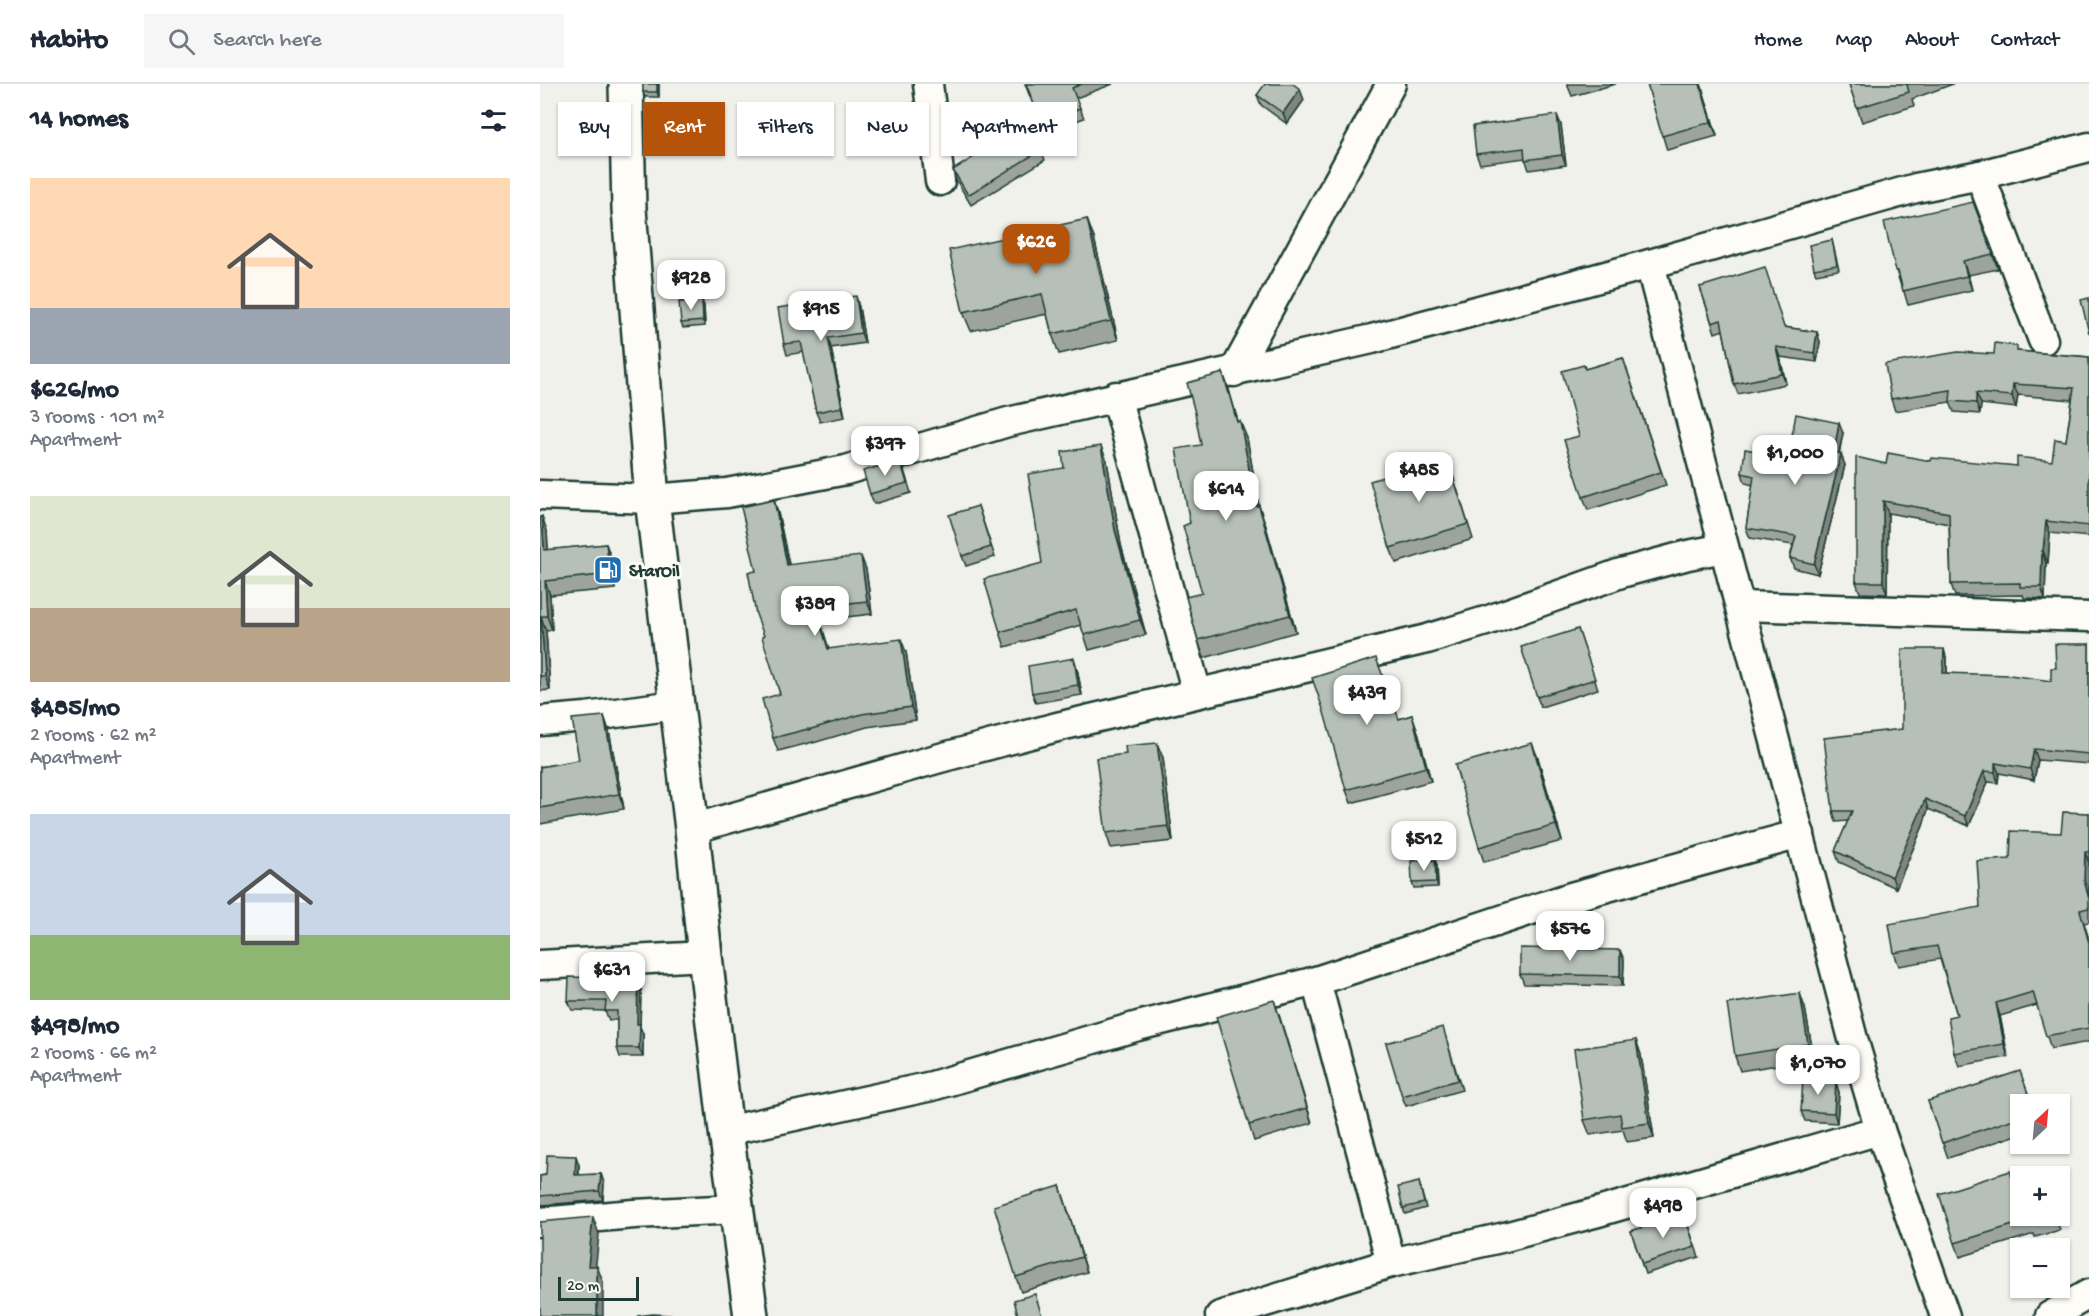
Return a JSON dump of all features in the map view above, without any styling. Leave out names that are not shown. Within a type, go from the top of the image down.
[{"type":"main road","points":[[626,84],[629,209],[652,499],[726,1131],[751,1316]]},
{"type":"street","points":[[928,84],[940,181]]},
{"type":"street","points":[[1234,372],[1391,84]]},
{"type":"street","points":[[540,495],[652,499],[727,493],[846,470],[1008,422],[1372,339],[1650,264],[1916,188],[1980,175],[2089,147]]},
{"type":"street","points":[[1980,175],[2043,340]]},
{"type":"street","points":[[1650,264],[1853,1040],[1880,1130],[1945,1316]]},
{"type":"street","points":[[1116,396],[1197,693]]},
{"type":"street","points":[[692,829],[940,758],[1197,693],[1426,639],[1489,620],[1621,573],[1724,548]]},
{"type":"street","points":[[1741,606],[2089,617]]},
{"type":"street","points":[[540,721],[676,705]]},
{"type":"street","points":[[726,1131],[932,1086],[1138,1026],[1316,981],[1571,897],[1800,834]]},
{"type":"street","points":[[540,965],[705,956]]},
{"type":"street","points":[[1316,981],[1391,1263]]},
{"type":"street","points":[[1220,1316],[1391,1263],[1505,1237],[1598,1212],[1880,1130]]},
{"type":"street","points":[[540,1222],[634,1214],[738,1209]]},
{"type":"street","points":[[2050,1316],[2089,1294]]},
{"type":"building","points":[[643,84],[657,84],[657,92],[643,92]]},
{"type":"building","points":[[1026,84],[1082,84],[1072,88],[1080,108],[1077,109],[1077,102],[1033,102]]},
{"type":"building","points":[[1265,84],[1293,84],[1300,89],[1283,113],[1257,95]]},
{"type":"building","points":[[1647,84],[1700,84],[1711,122],[1662,136]]},
{"type":"building","points":[[1849,84],[1908,84],[1909,92],[1857,108]]},
{"type":"building","points":[[1557,115],[1562,155],[1525,160],[1524,148],[1476,154],[1473,126]]},
{"type":"building","points":[[975,156],[1031,156],[968,195],[953,170]]},
{"type":"building","points":[[1973,202],[1993,254],[1963,261],[1967,276],[1903,291],[1884,222]]},
{"type":"building","points":[[1087,219],[1111,321],[1052,334],[1042,294],[963,312],[949,250]]},
{"type":"building","points":[[1832,240],[1837,265],[1814,269],[1809,245]]},
{"type":"building","points":[[1765,267],[1784,327],[1817,332],[1814,353],[1776,347],[1782,374],[1734,384],[1721,320],[1712,323],[1700,287]]},
{"type":"building","points":[[856,296],[861,333],[828,338],[842,407],[816,412],[801,342],[784,344],[778,308]]},
{"type":"building","points":[[2089,298],[2089,333],[2081,300]]},
{"type":"building","points":[[702,300],[703,321],[681,323],[679,302]]},
{"type":"building","points":[[1995,343],[2017,346],[2017,351],[2089,357],[2089,526],[2046,521],[2041,587],[2020,587],[2020,583],[1951,584],[1949,513],[1883,501],[1883,582],[1856,582],[1856,457],[1886,464],[1888,453],[1931,461],[1932,458],[2017,466],[2017,457],[2052,461],[2055,439],[2066,441],[2074,388],[2013,384],[2012,396],[1976,393],[1976,403],[1950,401],[1951,390],[1891,399],[1885,364],[1958,352],[1994,354]]},
{"type":"building","points":[[1623,358],[1661,472],[1583,497],[1564,440],[1579,436],[1562,371],[1584,365],[1585,369]]},
{"type":"building","points":[[1223,373],[1237,422],[1240,421],[1256,506],[1259,506],[1290,615],[1198,640],[1186,597],[1202,593],[1183,526],[1190,523],[1176,449],[1201,445],[1187,383]]},
{"type":"building","points":[[1796,414],[1839,423],[1834,452],[1841,454],[1814,564],[1790,558],[1796,536],[1746,528],[1754,476],[1742,473],[1745,449],[1788,457]]},
{"type":"building","points":[[1101,446],[1115,530],[1140,620],[1084,635],[1076,610],[1000,632],[984,579],[1042,563],[1028,474],[1064,468],[1062,452]]},
{"type":"building","points":[[1447,457],[1468,524],[1390,548],[1370,481]]},
{"type":"building","points":[[900,460],[907,483],[870,494],[863,471]]},
{"type":"building","points":[[774,500],[787,565],[861,556],[867,601],[815,607],[828,649],[901,639],[911,707],[862,714],[773,738],[762,699],[780,694],[756,614],[748,572],[756,571],[741,507]]},
{"type":"building","points":[[978,506],[991,547],[962,556],[949,515]]},
{"type":"building","points":[[542,516],[544,550],[606,544],[610,574],[545,581],[547,616],[541,616],[545,676],[540,676],[540,517]]},
{"type":"building","points":[[1578,629],[1595,679],[1537,697],[1521,647]]},
{"type":"building","points":[[2055,644],[2089,644],[2089,754],[2034,749],[2030,769],[1995,763],[1995,772],[1984,771],[1965,816],[1925,799],[1892,877],[1835,851],[1852,811],[1833,811],[1824,738],[1902,729],[1902,649],[1944,649],[1943,673],[2010,675],[2051,681],[2051,668],[2056,668]]},
{"type":"building","points":[[1074,658],[1078,685],[1032,693],[1028,666]]},
{"type":"building","points":[[1376,658],[1399,719],[1412,715],[1426,767],[1346,790],[1312,678]]},
{"type":"building","points":[[604,716],[619,794],[540,808],[540,767],[579,760],[572,719]]},
{"type":"building","points":[[1157,743],[1168,826],[1106,833],[1096,758],[1126,754],[1125,746]]},
{"type":"building","points":[[1532,743],[1556,825],[1479,847],[1455,765]]},
{"type":"building","points":[[2063,812],[2089,813],[2089,852],[2085,852],[2084,880],[2089,908],[2080,910],[2089,943],[2089,1028],[2046,1036],[2033,992],[1996,1003],[2004,1044],[1954,1053],[1948,1017],[1957,1015],[1937,946],[1894,953],[1889,924],[1980,907],[1977,861],[2010,859],[2011,831],[2061,833]]},
{"type":"building","points":[[1435,860],[1436,882],[1412,883],[1411,861]]},
{"type":"building","points":[[1520,948],[1620,950],[1620,976],[1520,974]]},
{"type":"building","points":[[569,977],[638,979],[639,1048],[617,1048],[617,1011],[605,1011],[606,1001],[568,1001]]},
{"type":"building","points":[[1800,993],[1808,1044],[1735,1056],[1727,1004]]},
{"type":"building","points":[[1274,1000],[1307,1108],[1249,1125],[1216,1017]]},
{"type":"building","points":[[1443,1027],[1458,1080],[1402,1096],[1386,1043]]},
{"type":"building","points":[[1636,1040],[1649,1123],[1622,1127],[1620,1114],[1584,1120],[1574,1049]]},
{"type":"building","points":[[2020,1071],[2028,1094],[2010,1094],[2010,1120],[1942,1143],[1928,1101]]},
{"type":"building","points":[[1803,1080],[1836,1082],[1834,1113],[1801,1111]]},
{"type":"building","points":[[547,1155],[576,1156],[575,1175],[601,1174],[599,1191],[540,1196],[540,1176],[546,1175]]},
{"type":"building","points":[[2010,1171],[2010,1226],[1955,1243],[1939,1194]]},
{"type":"building","points":[[1419,1182],[1424,1203],[1403,1208],[1398,1187]]},
{"type":"building","points":[[1060,1186],[1082,1257],[1016,1277],[994,1206]]},
{"type":"building","points":[[1684,1214],[1695,1247],[1642,1264],[1631,1231]]},
{"type":"building","points":[[593,1217],[588,1266],[597,1266],[597,1316],[540,1316],[540,1222]]},
{"type":"building","points":[[1035,1294],[1042,1316],[1018,1316],[1014,1300]]},
{"type":"building","points":[[653,1314],[686,1316],[637,1316]]},
{"type":"place","name":"StarOil","points":[[608,570]]}]
